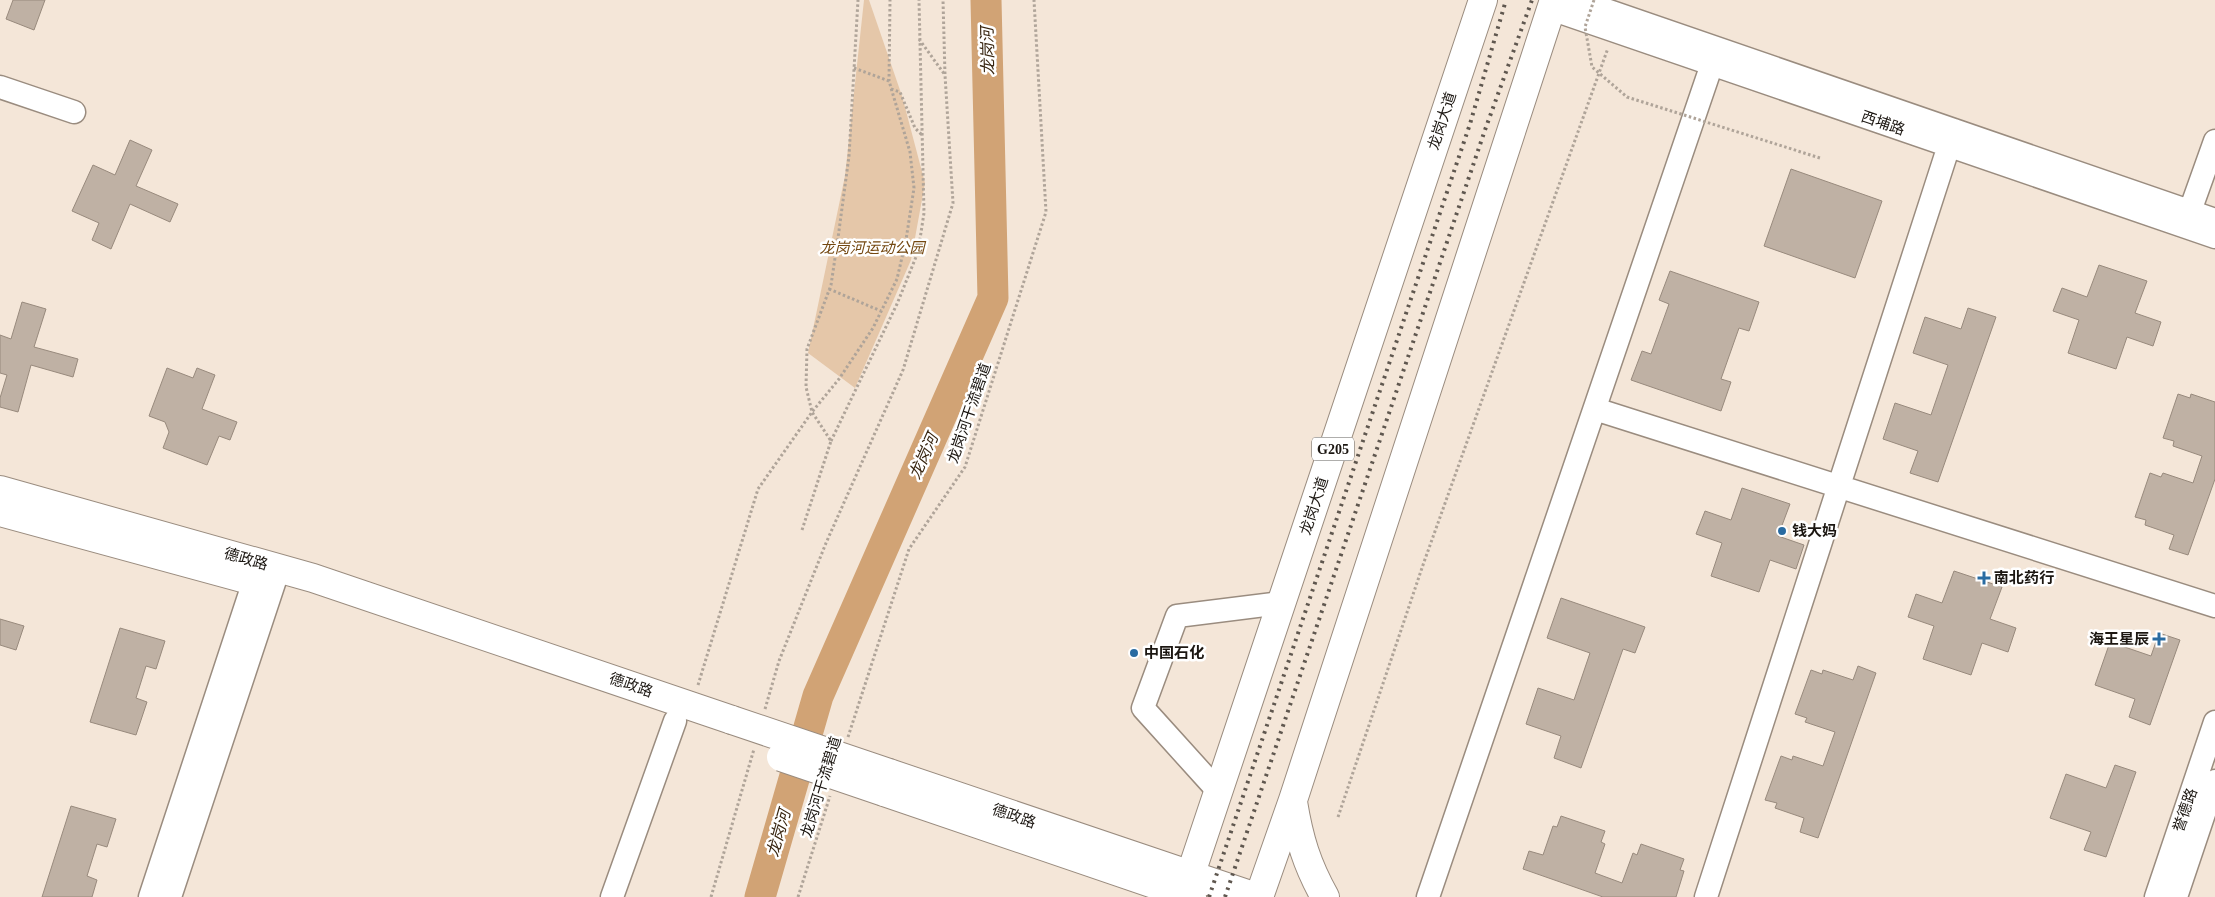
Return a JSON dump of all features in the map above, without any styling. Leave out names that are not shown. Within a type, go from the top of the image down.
[{"type":"main road","name":"龙岗大道","points":[[1187,891],[1218,791],[1483,0]]},
{"type":"main road","points":[[1258,897],[1293,800],[1553,5]]},
{"type":"main road","name":"德政路","points":[[0,490],[267,575],[316,598],[683,713],[886,782],[1187,891],[1258,897]]},
{"type":"main road","name":"德政路","points":[[0,512],[267,575]]},
{"type":"main road","points":[[1293,800],[1302,848],[1311,872],[1325,897]]},
{"type":"street","name":"西埔路","points":[[1577,0],[1952,138],[2187,218],[2215,220]]},
{"type":"street","name":"西埔路","points":[[1553,5],[1614,30],[1712,64],[1952,138]]},
{"type":"street","points":[[1428,897],[1712,64]]},
{"type":"street","points":[[0,86],[74,112]]},
{"type":"street","points":[[1706,897],[1952,138]]},
{"type":"street","points":[[2187,218],[2215,141]]},
{"type":"street","name":"西埔路","points":[[2187,218],[2215,237]]},
{"type":"street","points":[[1594,409],[2215,606]]},
{"type":"street","points":[[150,897],[267,575]]},
{"type":"street","points":[[170,897],[267,575]]},
{"type":"street","points":[[1218,791],[1142,708],[1177,616],[1281,603]]},
{"type":"street","points":[[612,897],[683,713]]},
{"type":"street","name":"誉德路","points":[[2156,897],[2215,722]]},
{"type":"street","name":"誉德路","points":[[2176,897],[2215,781]]},
{"type":"path","points":[[830,441],[812,412],[806,386],[807,349],[829,289],[849,156],[858,0]]},
{"type":"path","points":[[683,713],[758,489],[873,328],[897,280],[906,240],[914,188],[910,152],[889,81],[890,0]]},
{"type":"path","points":[[802,530],[830,441],[897,304],[918,252],[924,213],[919,0]]},
{"type":"path","points":[[763,718],[779,662],[826,543],[903,370],[953,203],[945,75],[943,0]]},
{"type":"path","name":"龙岗河干流碧道","points":[[845,746],[909,550],[965,467],[1046,212],[1034,0]]},
{"type":"path","points":[[1594,0],[1585,27],[1592,67],[1627,97],[1820,158]]},
{"type":"path","points":[[1338,817],[1427,553],[1614,30]]},
{"type":"path","points":[[919,39],[945,75]]},
{"type":"path","points":[[854,68],[889,81]]},
{"type":"path","points":[[891,89],[900,92],[915,128],[922,136]]},
{"type":"path","points":[[829,289],[881,311]]},
{"type":"path","points":[[711,897],[754,746]]},
{"type":"path","name":"龙岗河干流碧道","points":[[798,897],[831,793]]},
{"type":"green space","name":"龙岗河运动公园","points":[[864,0],[869,0],[902,96],[925,183],[911,260],[855,388],[808,353],[845,176]]},
{"type":"building","points":[[13,0],[45,0],[34,30],[6,19]]},
{"type":"building","points":[[130,140],[152,150],[136,186],[178,204],[170,222],[130,204],[111,249],[92,240],[99,223],[72,211],[93,165],[115,175]]},
{"type":"building","points":[[1791,169],[1882,201],[1855,278],[1764,246]]},
{"type":"building","points":[[2099,265],[2147,281],[2135,313],[2161,322],[2153,346],[2127,337],[2116,369],[2068,353],[2079,320],[2053,311],[2062,288],[2087,297]]},
{"type":"building","points":[[1670,271],[1759,302],[1749,331],[1739,328],[1721,379],[1731,382],[1721,411],[1631,380],[1642,351],[1651,354],[1669,304],[1659,300]]},
{"type":"building","points":[[22,302],[46,309],[34,347],[78,359],[73,377],[31,365],[18,412],[0,407],[0,398],[7,375],[0,373],[0,335],[11,339]]},
{"type":"building","points":[[1968,308],[1996,317],[1938,482],[1910,473],[1918,451],[1883,439],[1895,403],[1931,415],[1948,365],[1913,353],[1925,317],[1961,329]]},
{"type":"building","points":[[167,368],[193,378],[197,368],[215,375],[202,409],[237,422],[230,440],[219,436],[207,465],[163,448],[169,432],[165,422],[149,416]]},
{"type":"building","points":[[2178,394],[2190,398],[2191,394],[2215,402],[2215,479],[2188,555],[2169,549],[2174,535],[2145,525],[2146,520],[2135,517],[2150,473],[2161,477],[2163,473],[2193,483],[2202,456],[2173,446],[2174,441],[2163,438]]},
{"type":"building","points":[[1742,488],[1790,504],[1778,536],[1804,545],[1796,569],[1770,560],[1759,592],[1711,576],[1722,543],[1696,534],[1705,511],[1731,520]]},
{"type":"building","points":[[1954,571],[2002,587],[1990,619],[2016,628],[2008,652],[1982,643],[1971,675],[1923,659],[1934,626],[1908,617],[1916,594],[1942,603]]},
{"type":"building","points":[[1561,598],[1645,627],[1635,653],[1623,649],[1581,768],[1554,758],[1561,736],[1526,724],[1538,688],[1574,700],[1590,653],[1547,638]]},
{"type":"building","points":[[0,619],[24,626],[16,650],[0,645]]},
{"type":"building","points":[[120,628],[165,641],[156,669],[146,666],[136,698],[147,702],[136,735],[90,722]]},
{"type":"building","points":[[2159,633],[2180,640],[2150,725],[2129,717],[2135,699],[2095,685],[2110,642],[2151,656]]},
{"type":"building","points":[[1858,666],[1876,673],[1818,838],[1800,832],[1804,818],[1775,808],[1777,803],[1765,800],[1781,756],[1792,760],[1793,756],[1823,766],[1835,732],[1805,722],[1807,718],[1795,714],[1811,670],[1822,674],[1823,670],[1853,680]]},
{"type":"building","points":[[2115,765],[2136,772],[2106,857],[2084,850],[2091,832],[2050,818],[2066,774],[2106,788]]},
{"type":"building","points":[[71,806],[116,819],[107,847],[97,844],[87,876],[97,880],[92,897],[42,897]]},
{"type":"building","points":[[1561,816],[1605,831],[1601,842],[1605,844],[1595,873],[1622,883],[1633,853],[1637,855],[1641,844],[1684,859],[1680,870],[1684,871],[1676,897],[1603,897],[1523,869],[1529,851],[1543,855],[1553,826],[1557,827]]},
{"type":"waterway","name":"龙岗河","points":[[760,897],[818,696],[993,298],[986,0]]},
{"type":"railway","points":[[1209,897],[1470,124],[1506,0]]},
{"type":"railway","points":[[1225,897],[1485,130],[1532,0]]},
{"type":"place","name":"钱大妈","points":[[1782,531]]},
{"type":"place","name":"南北药行","points":[[1984,578]]},
{"type":"place","name":"海王星辰","points":[[2159,639]]},
{"type":"place","name":"中国石化","points":[[1134,653]]}]
